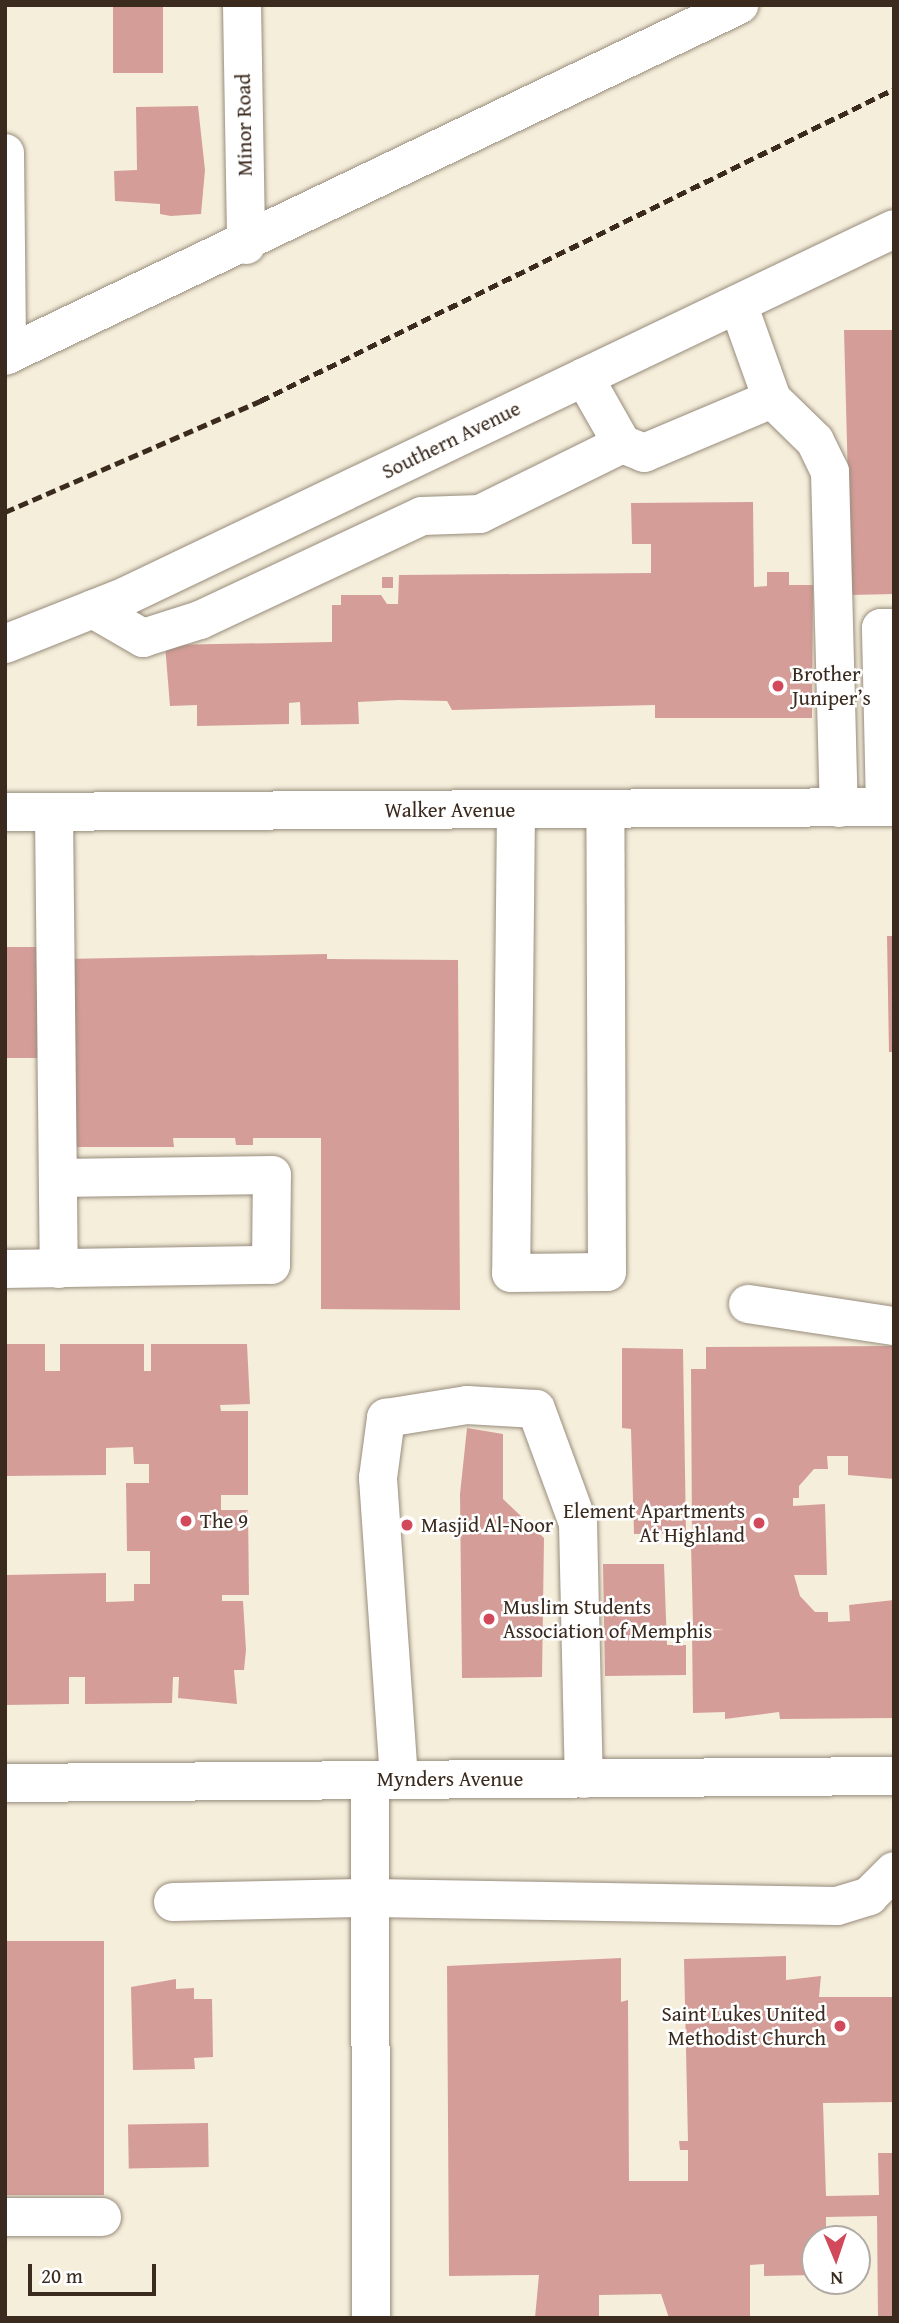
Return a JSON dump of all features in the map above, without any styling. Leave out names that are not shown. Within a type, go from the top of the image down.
[{"type":"street","name":"Minor Road","points":[[242,5],[246,245]]},
{"type":"street","points":[[5,153],[6,356],[246,245],[678,18],[739,5]]},
{"type":"street","name":"Southern Avenue","points":[[5,644],[93,609],[894,229]]},
{"type":"street","points":[[738,304],[772,399],[815,441],[830,472],[839,808]]},
{"type":"street","points":[[584,377],[622,444],[644,453],[772,399]]},
{"type":"street","points":[[93,609],[143,638],[200,620],[422,516],[480,514],[622,444]]},
{"type":"street","points":[[890,807],[889,715],[881,628],[894,628]]},
{"type":"street","name":"Walker Avenue","points":[[5,812],[890,807]]},
{"type":"street","points":[[516,810],[511,1273],[607,1272],[605,810]]},
{"type":"street","points":[[54,812],[59,1269]]},
{"type":"street","points":[[5,1269],[271,1265],[271,1175],[58,1168]]},
{"type":"street","points":[[748,1304],[894,1326]]},
{"type":"street","points":[[371,2318],[372,1898],[385,1780],[379,1478],[386,1418],[467,1405],[536,1409],[578,1523],[584,1779]]},
{"type":"street","name":"Mynders Avenue","points":[[5,1783],[894,1776]]},
{"type":"street","points":[[173,1902],[372,1898],[836,1906],[869,1896],[894,1871]]},
{"type":"street","points":[[5,2217],[102,2217]]},
{"type":"building","points":[[113,5],[163,5],[163,73],[113,73]]},
{"type":"building","points":[[198,106],[205,170],[201,214],[171,216],[160,214],[160,204],[115,201],[114,171],[137,170],[136,107]]},
{"type":"building","points":[[844,330],[894,330],[894,594],[851,595]]},
{"type":"building","points":[[753,502],[754,587],[767,586],[767,572],[789,572],[789,585],[813,585],[812,718],[655,718],[655,705],[452,710],[447,701],[399,700],[358,702],[359,724],[301,725],[300,702],[289,703],[289,724],[197,726],[197,705],[170,706],[165,645],[332,642],[332,605],[341,605],[341,595],[381,595],[387,604],[398,604],[399,575],[651,573],[651,544],[632,544],[631,503]]},
{"type":"building","points":[[382,577],[393,577],[393,588],[382,588]]},
{"type":"building","points":[[887,936],[894,936],[894,1052],[889,1052]]},
{"type":"building","points":[[5,947],[43,947],[43,1058],[5,1058]]},
{"type":"building","points":[[327,954],[327,959],[458,960],[460,1310],[321,1309],[321,1138],[253,1138],[253,1145],[236,1145],[235,1138],[173,1138],[174,1147],[66,1147],[65,959]]},
{"type":"building","name":"The 9","points":[[5,1344],[45,1344],[45,1371],[60,1371],[60,1344],[144,1344],[144,1371],[151,1371],[151,1344],[247,1344],[250,1404],[220,1405],[221,1411],[248,1411],[248,1495],[221,1495],[221,1510],[248,1510],[249,1595],[222,1595],[222,1601],[243,1601],[246,1650],[244,1670],[234,1670],[237,1704],[178,1698],[179,1677],[173,1677],[172,1703],[85,1704],[85,1677],[69,1677],[69,1704],[5,1705],[5,1575],[106,1573],[106,1602],[134,1601],[134,1584],[150,1584],[150,1551],[127,1551],[126,1483],[149,1483],[149,1464],[134,1464],[133,1447],[106,1448],[106,1475],[5,1476]]},
{"type":"building","name":"Element Apartments At Highland","points":[[894,1346],[894,1479],[848,1475],[848,1456],[827,1456],[828,1469],[814,1469],[799,1486],[799,1498],[793,1498],[793,1506],[825,1504],[827,1575],[794,1575],[800,1596],[815,1612],[828,1612],[828,1622],[850,1621],[849,1605],[894,1600],[894,1718],[780,1719],[779,1712],[725,1719],[725,1712],[693,1713],[692,1631],[724,1630],[693,1626],[691,1544],[724,1543],[724,1537],[692,1537],[691,1369],[706,1369],[706,1347]]},
{"type":"building","points":[[622,1348],[683,1349],[686,1533],[634,1534],[631,1429],[622,1428]]},
{"type":"building","points":[[467,1428],[503,1434],[503,1499],[544,1538],[542,1677],[462,1678],[460,1494]]},
{"type":"building","points":[[603,1564],[664,1564],[667,1645],[686,1645],[686,1675],[605,1676]]},
{"type":"building","points":[[5,1941],[104,1941],[104,2195],[5,2195]]},
{"type":"building","points":[[786,1956],[786,1980],[821,1976],[819,1997],[894,1997],[894,2102],[823,2103],[826,2196],[879,2195],[878,2153],[894,2153],[894,2318],[878,2318],[877,2216],[826,2217],[826,2225],[801,2225],[801,2275],[764,2276],[764,2264],[750,2265],[750,2318],[669,2318],[661,2294],[599,2295],[599,2318],[535,2318],[539,2275],[449,2276],[447,1966],[621,1958],[621,2002],[628,2000],[629,2181],[688,2181],[688,2150],[680,2150],[679,2141],[688,2141],[684,1959]]},
{"type":"building","points":[[176,1979],[176,1989],[194,1988],[194,1999],[212,1999],[213,2057],[194,2058],[195,2069],[133,2070],[131,1987]]},
{"type":"building","points":[[208,2123],[209,2167],[129,2168],[128,2124]]},
{"type":"railway","points":[[5,512],[260,401],[894,89]]},
{"type":"place","name":"Brother Juniper’s","points":[[778,686]]},
{"type":"place","name":"The 9","points":[[186,1521]]},
{"type":"place","name":"Element Apartments At Highland","points":[[759,1523]]},
{"type":"place","name":"Masjid Al-Noor","points":[[407,1525]]},
{"type":"place","name":"Muslim Students Association of Memphis","points":[[489,1619]]},
{"type":"place","name":"Saint Lukes United Methodist Church","points":[[840,2026]]}]
